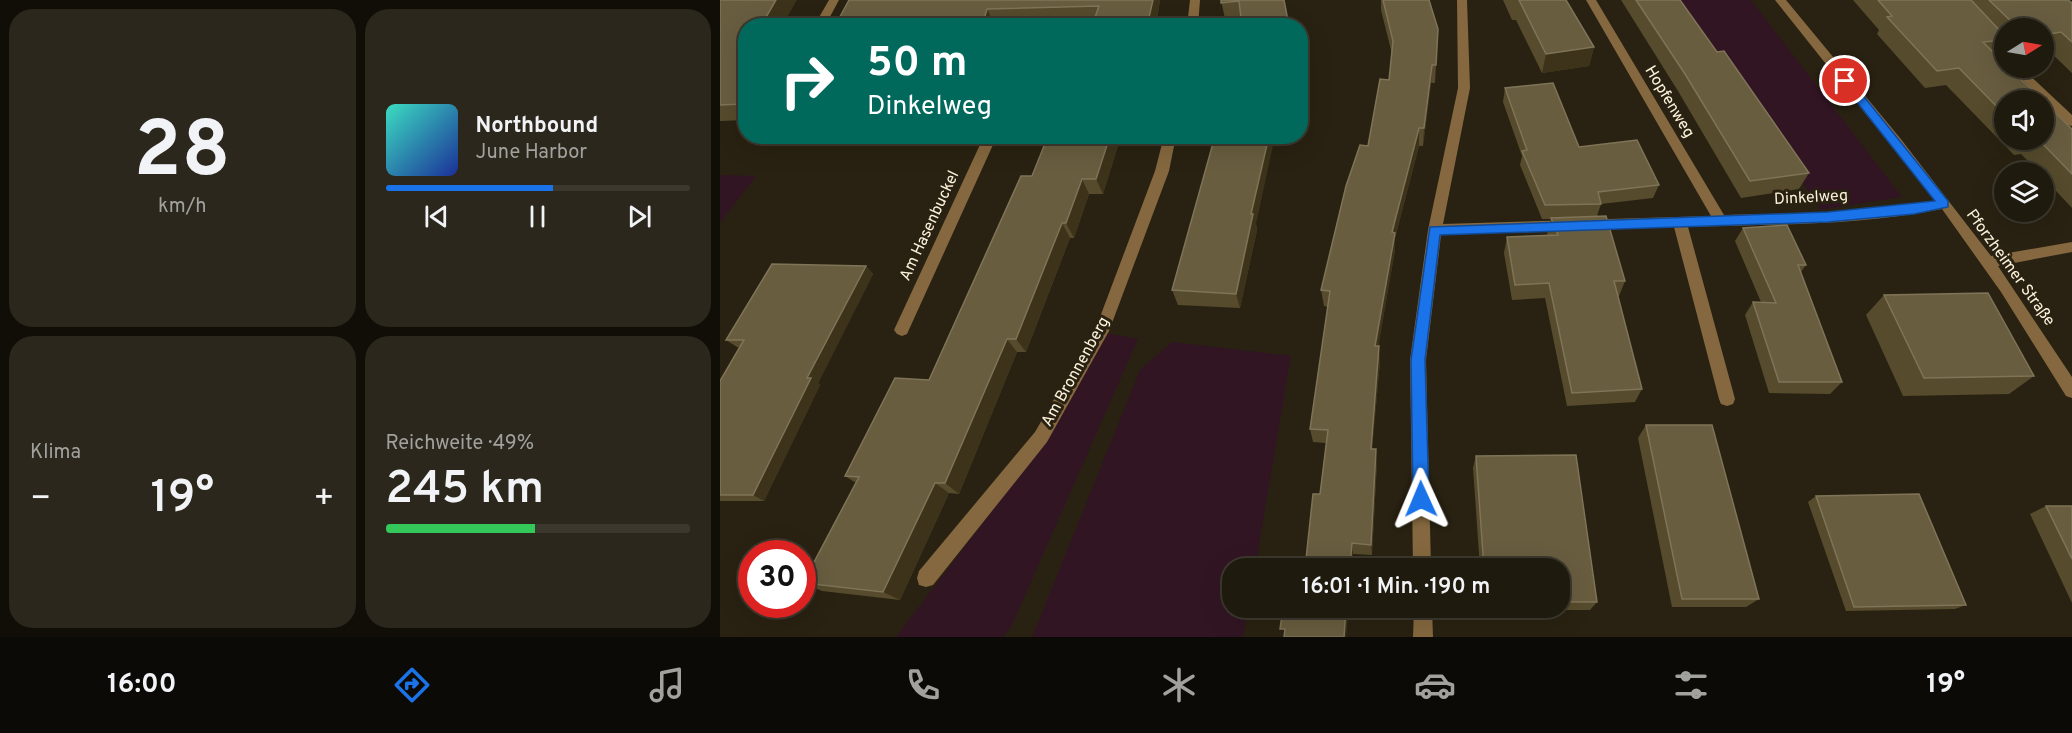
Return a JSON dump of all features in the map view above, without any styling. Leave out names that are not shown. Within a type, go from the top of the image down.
[{"type":"street","points":[[824,18],[834,0]]},
{"type":"street","points":[[1193,18],[1195,0]]},
{"type":"street","points":[[1422,558],[1418,360],[1435,231],[1464,88],[1462,0]]},
{"type":"street","name":"Hopfenweg","points":[[1591,0],[1720,220]]},
{"type":"street","name":"Pforzheimer Straße","points":[[1780,0],[1944,204],[2045,344],[2072,391]]},
{"type":"street","points":[[1974,24],[1994,45]]},
{"type":"street","points":[[2026,78],[2072,122]]},
{"type":"street","name":"Am Hasenbuckel","points":[[902,330],[987,144]]},
{"type":"street","name":"Am Bronnenberg","points":[[927,578],[1041,438],[1104,327],[1162,171],[1168,144]]},
{"type":"street","name":"Dinkelweg","points":[[1435,231],[1828,217],[1914,210],[1944,204]]},
{"type":"street","points":[[1680,223],[1727,399]]},
{"type":"street","points":[[1987,262],[2072,247]]},
{"type":"street","points":[[1423,618],[1423,637]]},
{"type":"shaded area","points":[[1679,0],[1751,0],[1902,197],[1821,210]]},
{"type":"shaded area","points":[[720,175],[756,176],[720,223]]},
{"type":"shaded area","points":[[1106,333],[1138,339],[1011,627],[1003,637],[896,637],[1049,436]]},
{"type":"shaded area","points":[[1172,342],[1291,356],[1257,558],[1222,558],[1222,618],[1246,618],[1243,637],[1032,637],[1140,370]]},
{"type":"building","points":[[720,0],[776,0],[766,18],[738,18],[738,104],[720,105]]},
{"type":"building","points":[[849,0],[1153,0],[1149,18],[1095,18],[1099,6],[987,9],[984,18],[839,18]]},
{"type":"building","points":[[1221,0],[1284,0],[1287,18],[1241,18],[1239,1],[1221,3]]},
{"type":"building","points":[[1383,0],[1429,0],[1438,29],[1436,65],[1432,65],[1424,128],[1419,128],[1392,232],[1395,233],[1375,346],[1379,346],[1371,449],[1376,449],[1371,545],[1352,543],[1351,558],[1306,558],[1313,494],[1320,494],[1328,430],[1310,429],[1330,291],[1321,290],[1346,186],[1360,145],[1368,146],[1380,79],[1389,80],[1393,41]]},
{"type":"building","points":[[1519,0],[1566,0],[1594,47],[1546,54]]},
{"type":"building","points":[[1636,0],[1680,0],[1717,52],[1724,51],[1809,173],[1750,181],[1685,74]]},
{"type":"building","points":[[1878,0],[1971,0],[1994,24],[1994,41],[1983,42],[1994,53],[1994,78],[2020,78],[2032,90],[1994,90],[1994,104],[1959,68],[1937,71],[1887,17],[1892,16]]},
{"type":"building","points":[[1989,0],[2068,0],[2072,3],[2072,42],[2061,32],[2054,33],[2054,18],[2008,18]]},
{"type":"building","points":[[1553,83],[1579,147],[1637,140],[1659,185],[1598,192],[1601,204],[1545,205],[1522,151],[1527,150],[1505,88]]},
{"type":"building","points":[[2054,112],[2072,129],[2072,174],[2049,150],[2054,150]]},
{"type":"building","points":[[1045,144],[1107,144],[1096,179],[1082,179],[1066,223],[1062,223],[1016,339],[1007,339],[945,483],[935,483],[883,592],[816,584],[816,558],[859,477],[845,476],[895,378],[929,380],[1021,176],[1032,176]]},
{"type":"building","points":[[1213,144],[1267,144],[1236,294],[1172,290]]},
{"type":"building","points":[[1606,216],[1625,281],[1614,281],[1642,389],[1572,393],[1549,283],[1515,285],[1507,237],[1558,235],[1551,218]]},
{"type":"building","points":[[1787,225],[1806,265],[1798,265],[1842,382],[1779,382],[1753,302],[1776,303],[1743,228]]},
{"type":"building","points":[[772,264],[866,266],[807,378],[811,378],[753,495],[720,495],[720,381],[744,340],[726,340]]},
{"type":"building","points":[[1988,293],[2034,376],[1924,378],[1884,295]]},
{"type":"building","points":[[1646,425],[1712,425],[1759,599],[1682,599]]},
{"type":"building","points":[[1576,455],[1597,602],[1570,602],[1570,558],[1483,558],[1476,456]]},
{"type":"building","points":[[1919,494],[1966,605],[1854,607],[1816,496]]},
{"type":"building","points":[[2046,506],[2072,506],[2072,559]]},
{"type":"building","points":[[1282,618],[1345,618],[1344,637],[1284,637],[1285,629],[1280,629]]},
{"type":"route","points":[[1421,499],[1418,360],[1435,231],[1828,217],[1914,210],[1944,204],[1845,81]]}]
